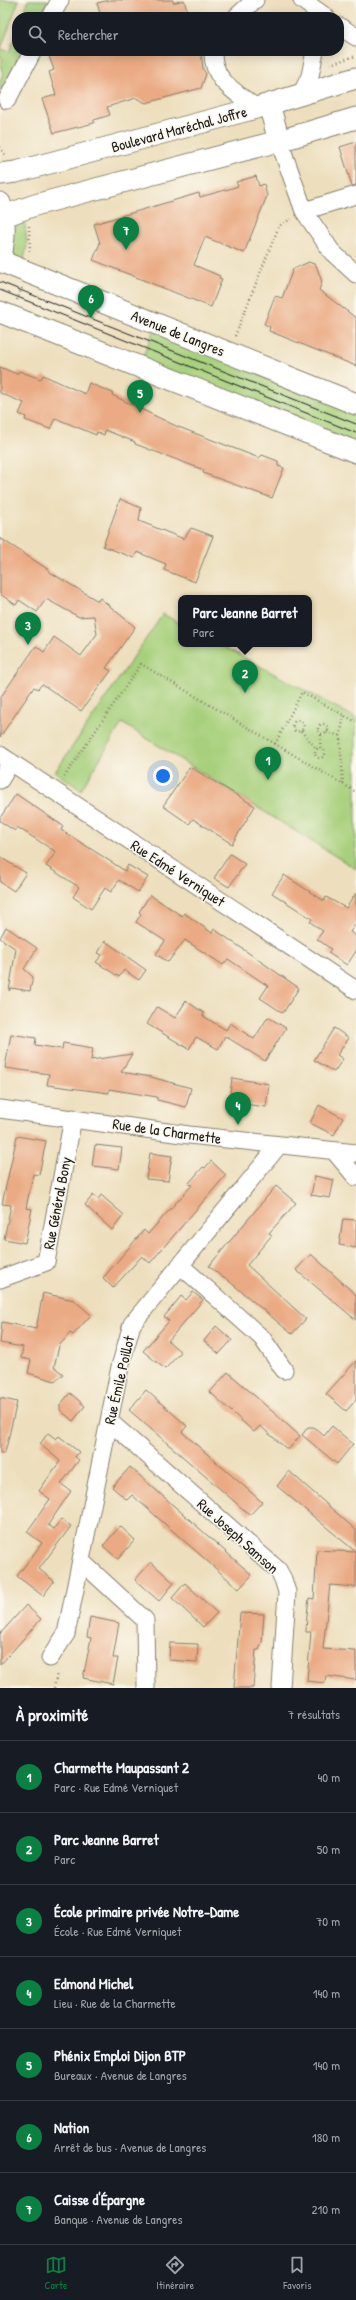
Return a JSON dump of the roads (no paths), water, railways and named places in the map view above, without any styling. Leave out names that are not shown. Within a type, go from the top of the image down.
[{"type":"main road","name":"Boulevard Maréchal Joffre","points":[[0,174],[16,172],[263,106],[356,78]]},
{"type":"main road","points":[[263,106],[280,141]]},
{"type":"main road","points":[[0,261],[5,238],[2,209],[35,205],[280,141],[356,118]]},
{"type":"main road","name":"Avenue de Langres","points":[[0,261],[228,354],[356,404]]},
{"type":"main road","points":[[0,312],[356,452]]},
{"type":"street","points":[[54,12],[60,0]]},
{"type":"street","points":[[242,12],[255,0]]},
{"type":"street","points":[[304,6],[316,12]]},
{"type":"street","points":[[344,29],[356,37]]},
{"type":"street","points":[[7,100],[30,56]]},
{"type":"street","points":[[213,56],[212,65],[223,82],[263,106]]},
{"type":"street","points":[[301,95],[312,69],[314,56]]},
{"type":"street","points":[[280,141],[304,211],[332,252],[356,274]]},
{"type":"street","points":[[304,211],[356,195]]},
{"type":"street","points":[[0,780],[6,759]]},
{"type":"street","name":"Rue Edmé Verniquet","points":[[6,759],[356,990]]},
{"type":"street","name":"Rue de la Charmette","points":[[0,1109],[279,1145],[356,1153]]},
{"type":"street","name":"Rue Général Bony","points":[[0,1280],[46,1262],[73,1118]]},
{"type":"street","name":"Rue Émile Poillot","points":[[50,1658],[66,1634],[132,1324],[279,1145]]},
{"type":"street","points":[[334,1151],[356,1177]]},
{"type":"street","points":[[180,1265],[262,1338],[284,1370]]},
{"type":"street","name":"Rue Joseph Samson","points":[[110,1422],[278,1570],[284,1579],[287,1592],[281,1688]]},
{"type":"street","points":[[82,1562],[145,1620],[146,1688]]},
{"type":"tram line","points":[[0,282],[356,424]]},
{"type":"tram line","points":[[0,290],[356,433]]},
{"type":"place","name":"Caisse d'Épargne","points":[[126,250]]},
{"type":"place","name":"Nation","points":[[91,318]]},
{"type":"place","name":"Phénix Emploi Dijon BTP","points":[[140,413]]},
{"type":"place","name":"École primaire privée Notre-Dame","points":[[28,645]]},
{"type":"place","name":"Parc Jeanne Barret","points":[[245,693]]},
{"type":"place","name":"Charmette Maupassant 2","points":[[268,780]]},
{"type":"place","name":"Edmond Michel","points":[[238,1125]]}]
